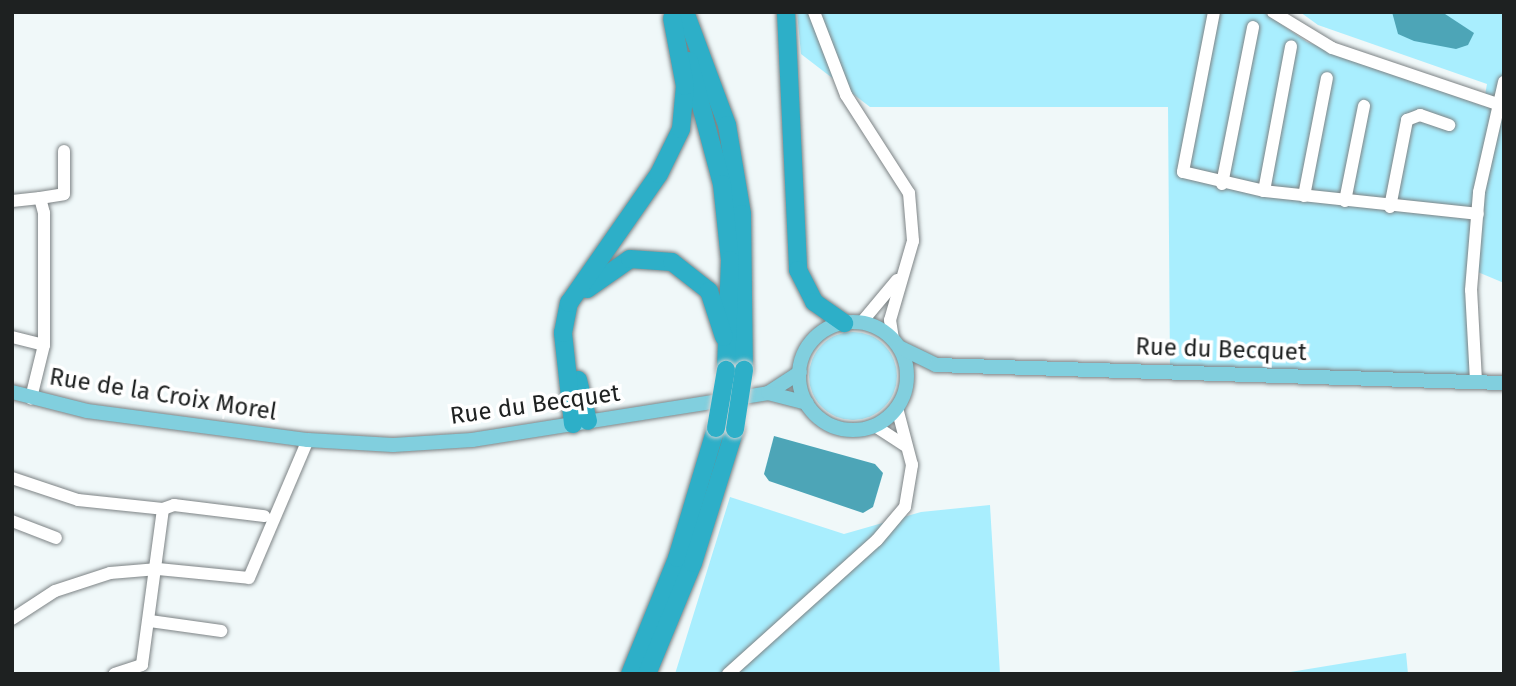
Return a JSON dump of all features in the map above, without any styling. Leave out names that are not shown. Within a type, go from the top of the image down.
[{"type":"highway","points":[[786,12],[798,270],[814,302],[853,323]]},
{"type":"highway","points":[[675,14],[715,140],[722,184],[730,260],[727,350]]},
{"type":"highway","points":[[647,674],[693,563],[735,429],[735,370],[743,214],[727,125],[675,14]]},
{"type":"highway","points":[[580,422],[564,333],[569,303],[659,174],[681,129],[685,86],[675,14]]},
{"type":"highway","points":[[580,422],[573,321],[592,283],[612,267],[652,257],[687,269],[709,291],[735,370],[677,558],[630,674]]},
{"type":"main road","points":[[853,323],[896,344],[907,381],[897,408],[875,426],[834,427],[807,402],[800,372],[819,335],[853,323]]},
{"type":"main road","name":"Rue du Becquet","points":[[896,344],[936,365],[1504,383]]},
{"type":"main road","points":[[907,381],[936,365]]},
{"type":"main road","name":"Rue du Becquet","points":[[768,393],[800,372]]},
{"type":"main road","name":"Rue de la Croix Morel","points":[[12,392],[31,398],[308,440]]},
{"type":"main road","name":"Rue du Becquet","points":[[308,440],[445,442],[768,393],[807,402]]},
{"type":"street","points":[[814,12],[846,95],[909,193],[913,241],[901,274],[890,320],[896,344]]},
{"type":"street","points":[[1214,12],[1183,164],[1193,178],[1264,191],[1390,207],[1478,214]]},
{"type":"street","points":[[1273,12],[1332,48],[1497,104]]},
{"type":"street","points":[[1222,184],[1253,27]]},
{"type":"street","points":[[1264,191],[1291,47]]},
{"type":"street","points":[[1304,196],[1327,78]]},
{"type":"street","points":[[1476,381],[1471,290],[1478,214],[1497,104],[1504,82]]},
{"type":"street","points":[[1345,201],[1364,106]]},
{"type":"street","points":[[1390,207],[1406,120],[1420,115],[1449,125]]},
{"type":"street","points":[[12,201],[64,194],[64,151]]},
{"type":"street","points":[[31,398],[44,345],[44,212],[40,198]]},
{"type":"street","points":[[853,323],[901,274]]},
{"type":"street","points":[[12,337],[44,345]]},
{"type":"street","points":[[729,674],[891,527],[910,485],[907,446],[897,408]]},
{"type":"street","points":[[875,426],[907,446]]},
{"type":"street","points":[[12,619],[88,578],[158,569],[249,578],[308,440]]},
{"type":"street","points":[[12,478],[78,500],[163,509],[182,506],[264,516]]},
{"type":"street","points":[[114,674],[142,665],[158,569],[163,509]]},
{"type":"street","points":[[12,521],[56,538]]},
{"type":"street","points":[[150,621],[221,631]]},
{"type":"shaded area","points":[[797,12],[1263,12],[1307,42],[1483,106],[1487,84],[1318,25],[1300,12],[1504,12],[1504,283],[1473,270],[1476,381],[1170,371],[1168,107],[870,107],[801,54]]},
{"type":"shaded area","points":[[1392,12],[1442,12],[1474,33],[1468,45],[1456,49],[1414,41],[1398,34]]},
{"type":"shaded area","points":[[853,332],[878,339],[890,351],[897,376],[890,401],[878,413],[853,420],[828,413],[816,401],[809,376],[816,351],[828,339]]},
{"type":"shaded area","points":[[774,436],[875,464],[883,473],[873,507],[863,513],[769,481],[764,474]]},
{"type":"shaded area","points":[[730,497],[844,534],[921,512],[990,505],[1000,674],[675,674]]},
{"type":"shaded area","points":[[1406,653],[1408,674],[1278,674]]}]
